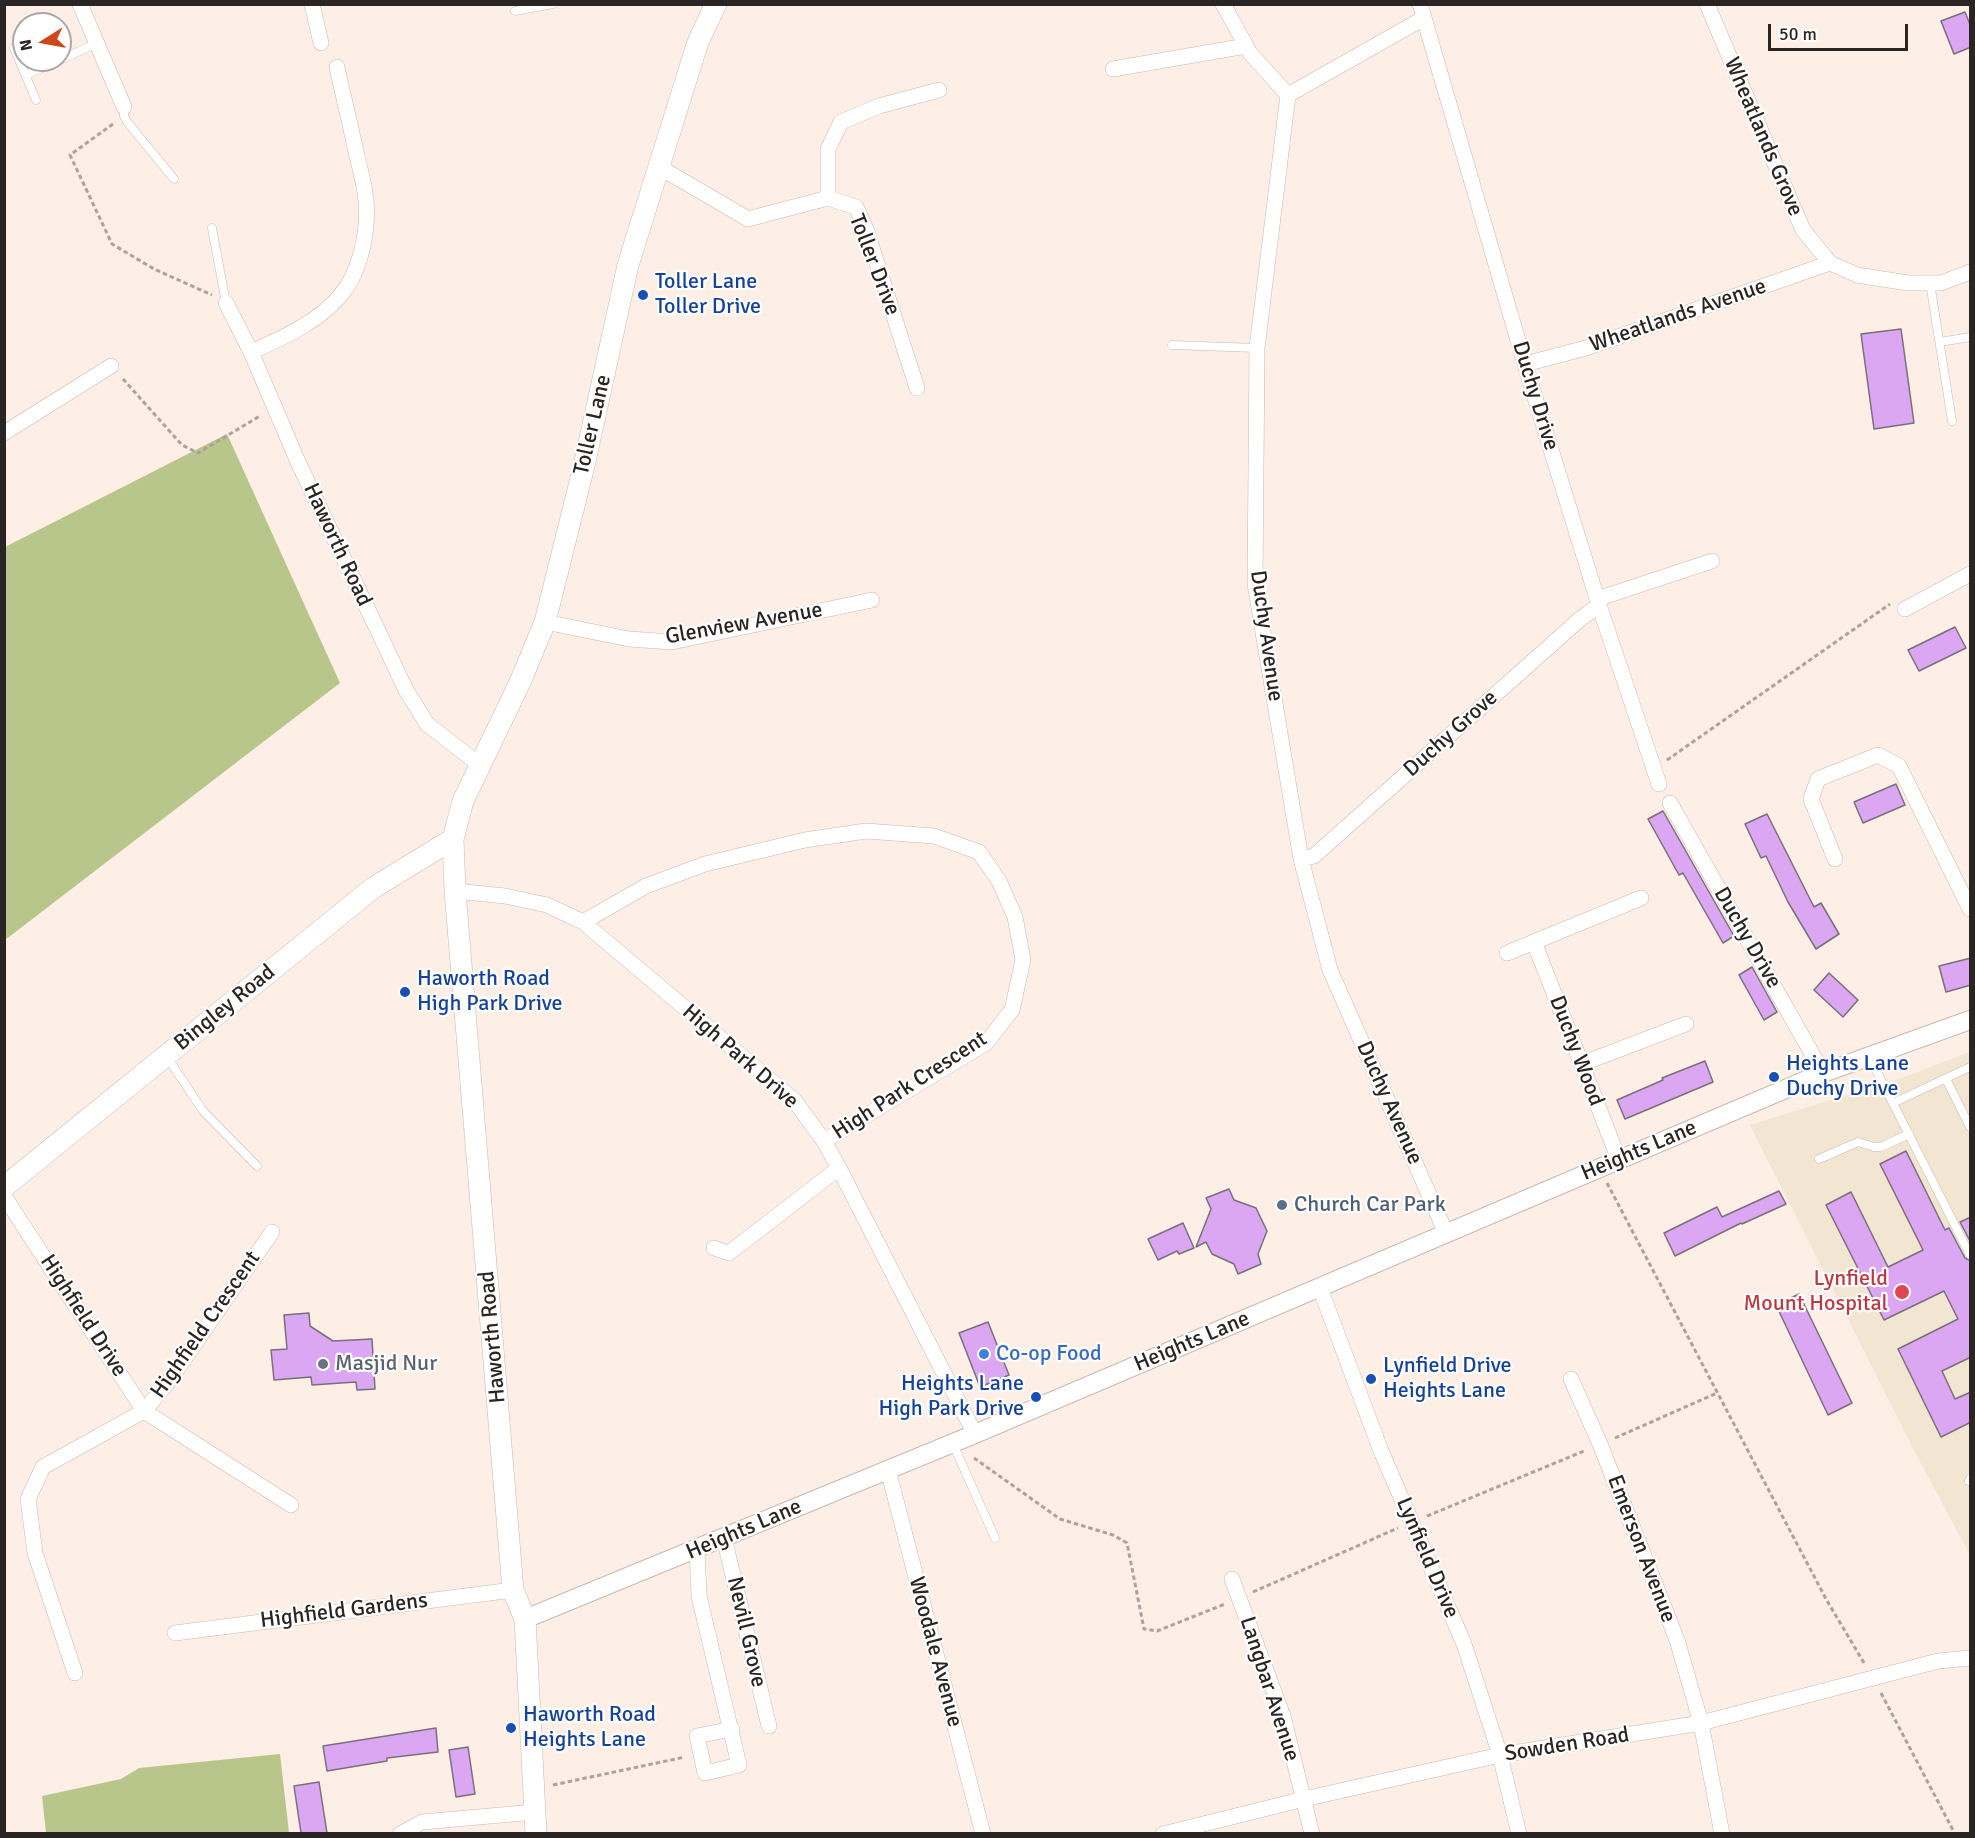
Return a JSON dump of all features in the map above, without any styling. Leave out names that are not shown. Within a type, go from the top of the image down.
[{"type":"main road","name":"Toller Lane","points":[[453,839],[463,801],[521,680],[545,622],[584,466],[628,265],[698,42],[716,4]]},
{"type":"main road","name":"Haworth Road","points":[[453,839],[455,891],[513,1590],[525,1620],[536,1833]]},
{"type":"main road","name":"Bingley Road","points":[[4,1188],[373,888],[453,839]]},
{"type":"street","points":[[80,4],[124,111]]},
{"type":"street","points":[[312,4],[321,43]]},
{"type":"street","points":[[1223,4],[1246,46],[1288,94],[1422,11]]},
{"type":"street","name":"Wheatlands Grove","points":[[1707,4],[1803,230],[1830,263]]},
{"type":"street","name":"Duchy Drive","points":[[1422,11],[1525,364],[1598,602],[1659,783]]},
{"type":"street","points":[[1113,69],[1246,46]]},
{"type":"street","points":[[251,352],[287,336],[318,316],[340,296],[356,267],[366,224],[365,192],[337,67]]},
{"type":"street","points":[[828,198],[828,149],[841,122],[879,106],[939,90]]},
{"type":"street","name":"Duchy Avenue","points":[[1288,94],[1257,348],[1255,584],[1300,859],[1330,970],[1446,1233]]},
{"type":"street","name":"Toller Drive","points":[[659,167],[748,219],[828,198],[856,207],[866,229],[917,388]]},
{"type":"street","points":[[1830,263],[1857,275],[1908,283],[1941,283],[1971,272]]},
{"type":"street","name":"Wheatlands Avenue","points":[[1525,364],[1586,348],[1830,263]]},
{"type":"street","name":"Haworth Road","points":[[226,303],[251,352],[298,462],[406,690],[427,724],[480,765]]},
{"type":"street","points":[[4,433],[111,366]]},
{"type":"street","name":"Duchy Grove","points":[[1300,859],[1314,856],[1598,602],[1712,561]]},
{"type":"street","points":[[1905,609],[1971,574]]},
{"type":"street","name":"Glenview Avenue","points":[[545,622],[629,639],[672,642],[872,600]]},
{"type":"street","points":[[1835,859],[1811,799],[1818,779],[1878,755],[1899,766],[1971,909]]},
{"type":"street","name":"Duchy Drive","points":[[1670,803],[1823,1073]]},
{"type":"street","name":"High Park Crescent","points":[[583,922],[646,886],[705,864],[805,840],[866,831],[934,836],[979,852],[999,881],[1015,917],[1023,960],[1011,1010],[986,1043],[824,1141]]},
{"type":"street","name":"High Park Drive","points":[[455,891],[505,896],[547,905],[583,922],[794,1100],[824,1141],[839,1168],[975,1434]]},
{"type":"street","points":[[1507,953],[1641,898]]},
{"type":"street","name":"Duchy Wood","points":[[1533,942],[1619,1160]]},
{"type":"street","name":"Heights Lane","points":[[525,1620],[975,1434],[1823,1073],[1971,1020]]},
{"type":"street","points":[[1581,1064],[1686,1024]]},
{"type":"street","points":[[714,1248],[729,1253],[839,1168]]},
{"type":"street","name":"Highfield Drive","points":[[4,1196],[144,1410],[291,1504]]},
{"type":"street","name":"Highfield Crescent","points":[[75,1673],[35,1553],[28,1499],[43,1467],[144,1410],[170,1381],[272,1232]]},
{"type":"street","name":"Lynfield Drive","points":[[1320,1288],[1381,1451],[1464,1644],[1500,1755],[1518,1833]]},
{"type":"street","name":"Emerson Avenue","points":[[1571,1379],[1600,1444],[1677,1640],[1701,1723],[1722,1833]]},
{"type":"street","name":"Woodale Avenue","points":[[888,1470],[983,1833]]},
{"type":"street","name":"Nevill Grove","points":[[724,1538],[769,1726]]},
{"type":"street","points":[[697,1550],[699,1596],[732,1729],[739,1765],[705,1773],[697,1736],[732,1729]]},
{"type":"street","name":"Langbar Avenue","points":[[1232,1579],[1283,1716],[1312,1833]]},
{"type":"street","name":"Highfield Gardens","points":[[175,1633],[513,1590]]},
{"type":"street","name":"Sowden Road","points":[[1163,1833],[1500,1755],[1701,1723],[1938,1661],[1971,1658]]},
{"type":"street","points":[[400,1833],[422,1822],[535,1812]]},
{"type":"lane","points":[[515,11],[553,4]]},
{"type":"lane","points":[[72,54],[97,43]]},
{"type":"lane","points":[[25,72],[36,100]]},
{"type":"lane","points":[[26,75],[33,72]]},
{"type":"lane","points":[[124,111],[174,179]]},
{"type":"lane","points":[[212,228],[226,303]]},
{"type":"lane","points":[[1930,283],[1952,421]]},
{"type":"lane","points":[[1940,342],[1971,337]]},
{"type":"lane","points":[[1172,345],[1257,348]]},
{"type":"lane","points":[[166,1056],[203,1111],[256,1167]]},
{"type":"lane","points":[[1869,1056],[1971,1255]]},
{"type":"lane","points":[[1893,1103],[1971,1067]]},
{"type":"lane","points":[[1946,1078],[1971,1127]]},
{"type":"lane","points":[[1819,1159],[1858,1142],[1881,1147],[1909,1134]]},
{"type":"lane","points":[[953,1443],[995,1538]]},
{"type":"path","points":[[124,111],[70,155],[112,244],[154,269],[195,286],[226,303]]},
{"type":"path","points":[[111,366],[182,445],[198,453],[274,407]]},
{"type":"path","points":[[1655,768],[1891,603],[1905,609]]},
{"type":"path","points":[[1599,1168],[1826,1599],[1873,1678],[1955,1833]]},
{"type":"path","points":[[953,1443],[1060,1519],[1113,1535],[1127,1543],[1144,1629],[1156,1630],[1239,1598],[1717,1393]]},
{"type":"path","points":[[534,1789],[701,1754]]},
{"type":"shaded area","name":"Lynfield Mount Hospital","points":[[1970,1052],[1970,1555],[1918,1458],[1750,1125],[1899,1079]]},
{"type":"green space","points":[[227,434],[340,683],[5,940],[5,547]]},
{"type":"green space","points":[[280,1754],[289,1833],[46,1833],[42,1796],[121,1779],[139,1768]]},
{"type":"building","points":[[1965,12],[1971,27],[1971,47],[1954,54],[1941,21]]},
{"type":"building","points":[[1901,329],[1914,423],[1874,429],[1861,334]]},
{"type":"building","points":[[1955,627],[1966,648],[1919,671],[1908,650]]},
{"type":"building","points":[[1896,784],[1905,805],[1863,823],[1854,802]]},
{"type":"building","points":[[1663,811],[1734,936],[1723,943],[1683,873],[1679,875],[1648,819]]},
{"type":"building","points":[[1767,814],[1814,907],[1821,903],[1839,934],[1816,949],[1788,902],[1766,856],[1761,858],[1745,824]]},
{"type":"building","points":[[1971,958],[1971,985],[1946,992],[1939,966]]},
{"type":"building","points":[[1752,967],[1777,1012],[1764,1020],[1739,975]]},
{"type":"building","points":[[1829,973],[1858,1000],[1843,1017],[1814,990]]},
{"type":"building","points":[[1705,1061],[1713,1082],[1625,1119],[1617,1100],[1663,1080],[1662,1078]]},
{"type":"building","points":[[1906,1151],[1945,1230],[1949,1228],[1965,1258],[1971,1261],[1971,1357],[1942,1371],[1955,1399],[1971,1392],[1971,1422],[1941,1437],[1898,1349],[1958,1319],[1944,1291],[1884,1320],[1826,1205],[1851,1192],[1888,1267],[1923,1250],[1880,1164]]},
{"type":"building","points":[[1229,1189],[1234,1200],[1256,1208],[1267,1231],[1258,1254],[1261,1264],[1238,1274],[1234,1264],[1212,1254],[1206,1242],[1196,1247],[1211,1209],[1206,1198]]},
{"type":"building","points":[[1779,1191],[1786,1204],[1741,1223],[1675,1256],[1664,1233],[1717,1207],[1722,1217]]},
{"type":"building","points":[[1971,1217],[1971,1243],[1960,1222]]},
{"type":"building","points":[[1183,1223],[1194,1248],[1179,1254],[1177,1251],[1158,1260],[1148,1239]]},
{"type":"building","points":[[1799,1294],[1852,1403],[1828,1415],[1776,1305]]},
{"type":"building","name":"Masjid Nur","points":[[309,1313],[310,1326],[333,1341],[372,1339],[375,1389],[357,1390],[356,1382],[312,1385],[311,1377],[274,1380],[271,1350],[287,1349],[284,1315]]},
{"type":"building","name":"Co-op Food","points":[[988,1322],[1009,1375],[980,1387],[959,1333]]},
{"type":"building","points":[[436,1728],[438,1752],[387,1758],[387,1761],[327,1771],[323,1746]]},
{"type":"building","points":[[468,1747],[475,1794],[456,1797],[449,1750]]},
{"type":"building","points":[[319,1782],[327,1833],[301,1833],[294,1786]]},
{"type":"place","name":"Toller Lane Toller Drive","points":[[643,295]]},
{"type":"place","name":"Haworth Road High Park Drive","points":[[405,992]]},
{"type":"place","name":"Heights Lane Duchy Drive","points":[[1774,1077]]},
{"type":"place","name":"Church Car Park","points":[[1282,1205]]},
{"type":"place","name":"Lynfield Mount Hospital","points":[[1902,1292]]},
{"type":"place","name":"Co-op Food","points":[[984,1354]]},
{"type":"place","name":"Masjid Nur","points":[[323,1364]]},
{"type":"place","name":"Lynfield Drive Heights Lane","points":[[1371,1379]]},
{"type":"place","name":"Heights Lane High Park Drive","points":[[1036,1397]]},
{"type":"place","name":"Haworth Road Heights Lane","points":[[511,1728]]}]
